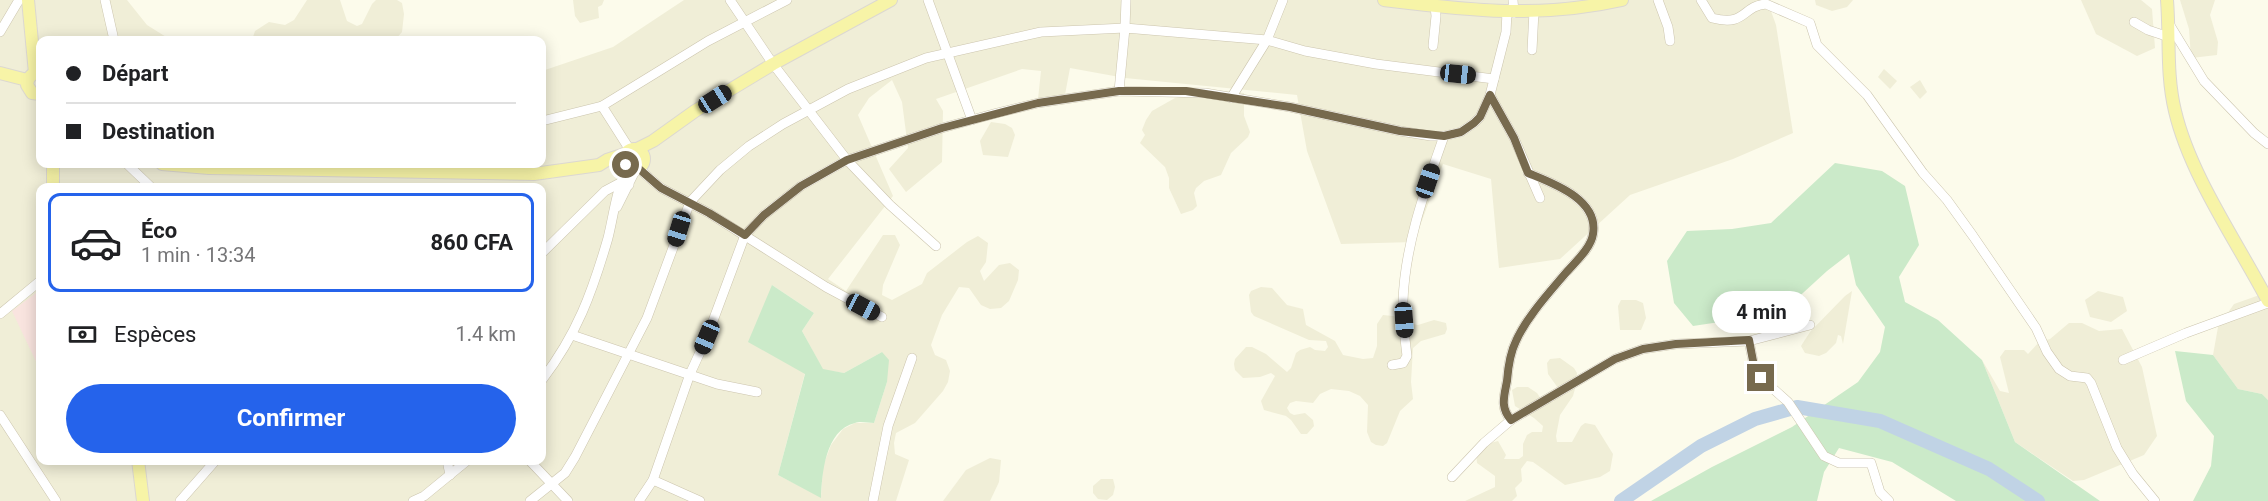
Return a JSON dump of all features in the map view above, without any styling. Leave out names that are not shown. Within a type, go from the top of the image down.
[{"type":"main road","points":[[28,0],[34,76],[28,89],[36,94]]},
{"type":"main road","points":[[363,168],[534,174],[598,165],[607,160],[633,160],[653,141],[695,111],[772,64],[891,0]]},
{"type":"main road","points":[[1384,0],[1435,6],[1511,8],[1534,11],[1570,9],[1622,0]]},
{"type":"main road","points":[[2168,0],[2169,72],[2174,110],[2185,146],[2199,177],[2268,302]]},
{"type":"main road","points":[[0,73],[34,76]]},
{"type":"main road","points":[[139,465],[143,501]]},
{"type":"street","points":[[0,32],[19,0]]},
{"type":"street","points":[[105,0],[113,36]]},
{"type":"street","points":[[730,0],[772,64],[847,160],[890,205],[936,246]]},
{"type":"street","points":[[928,0],[972,120]]},
{"type":"street","points":[[1119,91],[1126,0]]},
{"type":"street","points":[[1231,98],[1267,40],[1283,0]]},
{"type":"street","points":[[1658,0],[1668,27],[1670,40]]},
{"type":"street","points":[[1701,0],[1712,18],[1727,22],[1735,20],[1761,4],[1766,4],[1810,23],[1817,45],[1866,95],[1973,236],[2036,328],[2047,352],[2059,369],[2070,376],[2086,378],[2091,383],[2117,448],[2133,474],[2155,501]]},
{"type":"street","points":[[546,120],[602,106],[708,41],[785,1]]},
{"type":"street","points":[[1433,46],[1435,6]]},
{"type":"street","points":[[639,501],[653,480],[690,374],[707,337],[745,235],[764,215],[801,186],[847,160],[972,120],[1038,103],[1119,91],[1186,91],[1310,111],[1409,133],[1444,136],[1461,132],[1480,117],[1490,95],[1511,8]]},
{"type":"street","points":[[1532,50],[1534,11]]},
{"type":"street","points":[[2168,21],[2204,81],[2254,133],[2268,144]]},
{"type":"street","points":[[2134,22],[2148,30],[2169,37]]},
{"type":"street","points":[[530,501],[565,473],[575,457],[647,318],[690,202],[720,170],[749,146],[783,124],[857,85],[927,58],[1041,32],[1125,28],[1267,40],[1305,51],[1366,62],[1494,79]]},
{"type":"street","points":[[1490,95],[1514,138],[1540,198]]},
{"type":"street","points":[[602,106],[633,160],[661,188],[690,202],[745,235],[825,287],[882,317]]},
{"type":"street","points":[[1392,364],[1402,363],[1407,356],[1403,302],[1408,257],[1417,217],[1444,136]]},
{"type":"street","points":[[546,374],[572,335],[593,289],[615,209],[633,160]]},
{"type":"street","points":[[131,168],[147,183]]},
{"type":"street","points":[[1511,420],[1505,413],[1503,405],[1515,342],[1552,289],[1589,245],[1593,234],[1592,221],[1586,208],[1573,194],[1528,173]]},
{"type":"street","points":[[546,249],[605,191],[624,184]]},
{"type":"street","points":[[0,314],[36,284]]},
{"type":"street","points":[[2123,360],[2268,302]]},
{"type":"street","points":[[1452,477],[1484,443],[1511,420],[1615,359],[1643,349],[1676,344],[1749,340],[1810,325]]},
{"type":"street","points":[[572,335],[733,389],[757,392]]},
{"type":"street","points":[[1749,340],[1754,366],[1761,378],[1788,402],[1824,456],[1839,463],[1871,463],[1880,492],[1889,501]]},
{"type":"street","points":[[873,501],[888,426],[912,358]]},
{"type":"street","points":[[0,415],[56,501]]},
{"type":"street","points":[[180,501],[212,465]]},
{"type":"street","points":[[448,465],[450,475]]},
{"type":"street","points":[[413,501],[424,499],[462,465]]},
{"type":"street","points":[[533,465],[568,501]]},
{"type":"street","points":[[653,480],[700,501]]},
{"type":"shaded area","points":[[0,0],[127,0],[147,25],[165,36],[36,36],[36,168],[546,168],[546,70],[613,47],[684,0],[1767,0],[1776,25],[1793,133],[1733,159],[1630,195],[1560,259],[1499,268],[1491,179],[1443,164],[1414,242],[1341,244],[1307,151],[1297,95],[1125,78],[1070,68],[1064,100],[1038,99],[1041,71],[1022,69],[936,99],[943,111],[942,162],[906,192],[889,169],[908,148],[902,102],[892,80],[869,98],[858,115],[893,196],[828,279],[846,291],[883,235],[895,235],[900,245],[883,285],[882,295],[892,300],[922,284],[927,273],[978,236],[988,243],[986,262],[980,271],[984,281],[999,265],[1010,263],[1019,270],[1018,280],[1009,301],[1001,308],[990,309],[981,305],[969,288],[959,287],[942,315],[931,345],[935,355],[946,360],[950,371],[948,382],[915,423],[896,433],[895,454],[909,460],[896,501],[0,501]],"holes":[[[772,285],[814,313],[802,331],[823,370],[844,373],[882,352],[887,382],[874,423],[855,423],[843,429],[831,445],[823,466],[821,497],[778,475],[805,373]]]},
{"type":"shaded area","points":[[307,0],[340,0],[347,21],[357,26],[362,24],[376,0],[397,0],[402,3],[404,14],[402,32],[398,36],[253,36],[255,31],[269,22],[285,25],[294,20]]},
{"type":"shaded area","points":[[573,0],[604,0],[598,7],[599,18],[580,23],[575,16]]},
{"type":"shaded area","points":[[1815,0],[1853,0],[1847,7],[1832,11],[1816,5]]},
{"type":"shaded area","points":[[2081,0],[2141,0],[2152,9],[2155,48],[2137,56],[2096,34]]},
{"type":"shaded area","points":[[2180,0],[2215,0],[2210,15],[2218,42],[2217,55],[2191,58],[2189,29]]},
{"type":"shaded area","points":[[1884,69],[1897,81],[1890,89],[1878,77]]},
{"type":"shaded area","points":[[1920,80],[1927,92],[1920,99],[1910,87]]},
{"type":"shaded area","points":[[1194,89],[1244,93],[1244,116],[1250,132],[1248,137],[1231,153],[1221,175],[1204,181],[1196,188],[1194,193],[1197,206],[1181,214],[1169,188],[1169,178],[1165,167],[1140,143],[1145,135],[1142,130],[1152,111],[1175,98],[1185,96]]},
{"type":"shaded area","points":[[991,122],[1005,124],[1012,128],[1015,135],[1008,157],[983,155],[980,141]]},
{"type":"shaded area","points":[[1261,287],[1272,288],[1287,305],[1303,309],[1306,325],[1335,341],[1343,355],[1363,359],[1373,358],[1377,346],[1377,324],[1383,315],[1418,325],[1434,320],[1446,323],[1445,334],[1421,341],[1413,348],[1411,382],[1413,399],[1400,411],[1387,443],[1383,446],[1371,442],[1367,432],[1368,405],[1360,396],[1349,391],[1331,389],[1320,394],[1313,403],[1296,401],[1290,403],[1287,408],[1290,413],[1294,415],[1305,413],[1313,420],[1314,426],[1307,434],[1301,434],[1286,416],[1264,410],[1261,401],[1275,376],[1271,373],[1260,377],[1243,378],[1235,370],[1235,359],[1246,347],[1252,347],[1266,354],[1287,372],[1291,368],[1296,353],[1300,350],[1310,347],[1325,351],[1328,347],[1326,341],[1309,340],[1254,316],[1251,312],[1249,295],[1251,291]]},
{"type":"shaded area","points":[[1852,291],[1843,344],[1841,336],[1838,335],[1836,343],[1826,353],[1819,356],[1805,353],[1801,346],[1810,332]]},
{"type":"shaded area","points":[[2098,291],[2123,297],[2127,311],[2111,322],[2090,317],[2085,300]]},
{"type":"shaded area","points":[[2268,292],[2268,400],[2262,394],[2238,389],[2213,355],[2218,327],[2234,304]]},
{"type":"shaded area","points":[[36,293],[36,362],[12,311]]},
{"type":"shaded area","points":[[1621,300],[1636,300],[1643,303],[1646,318],[1641,330],[1620,330],[1618,306]]},
{"type":"shaded area","points":[[2069,323],[2082,323],[2099,331],[2122,329],[2142,367],[2157,436],[2144,455],[2084,480],[2073,481],[2015,442],[1982,360],[2000,391],[2009,393],[2000,357],[2005,350],[2024,350],[2028,354],[2039,342],[2050,339]]},
{"type":"shaded area","points":[[1560,358],[1577,373],[1573,396],[1560,415],[1557,442],[1572,442],[1585,423],[1595,425],[1613,454],[1610,471],[1600,477],[1565,485],[1533,462],[1527,461],[1521,469],[1522,481],[1515,488],[1517,496],[1512,501],[1465,501],[1495,487],[1495,476],[1477,463],[1476,452],[1483,445],[1498,441],[1506,455],[1504,459],[1519,459],[1523,456],[1523,444],[1527,435],[1532,432],[1542,432],[1543,426],[1515,406],[1512,390],[1517,387],[1528,387],[1537,393],[1543,402],[1553,402],[1559,393],[1548,374],[1547,363],[1550,359]]},
{"type":"shaded area","points":[[990,458],[1001,460],[999,482],[990,501],[943,501],[966,470]]},
{"type":"shaded area","points":[[1101,479],[1113,479],[1115,487],[1113,495],[1107,500],[1098,499],[1093,493],[1093,486]]},
{"type":"green space","points":[[1835,163],[1882,171],[1905,186],[1919,245],[1899,277],[1905,302],[1938,320],[1982,360],[2015,442],[2100,501],[1956,501],[1892,462],[1839,448],[1824,472],[1817,501],[1651,501],[1792,427],[1858,382],[1880,352],[1885,327],[1856,285],[1849,254],[1792,303],[1753,317],[1693,326],[1674,303],[1667,261],[1687,231],[1732,229],[1771,223]]},
{"type":"green space","points":[[772,285],[814,313],[802,331],[823,369],[844,373],[882,352],[889,360],[887,382],[874,423],[857,422],[845,427],[831,443],[824,466],[821,498],[778,475],[805,374],[748,342]]},
{"type":"green space","points":[[2175,351],[2213,355],[2238,389],[2262,394],[2268,400],[2268,501],[2193,501],[2211,466],[2214,436],[2186,401]]},
{"type":"waterway","points":[[1621,501],[1701,446],[1755,419],[1797,407],[1880,421],[1989,469],[2038,501]]},
{"type":"route","points":[[626,165],[633,169],[638,168],[661,188],[690,202],[745,235],[764,215],[801,186],[847,160],[942,128],[1038,103],[1119,91],[1186,91],[1290,107],[1418,135],[1444,136],[1461,132],[1474,123],[1480,117],[1490,95],[1514,138],[1528,173],[1573,194],[1586,208],[1592,221],[1593,234],[1589,245],[1552,289],[1515,342],[1503,405],[1505,413],[1511,420],[1615,359],[1643,349],[1676,344],[1749,340],[1754,366],[1761,378]]}]
